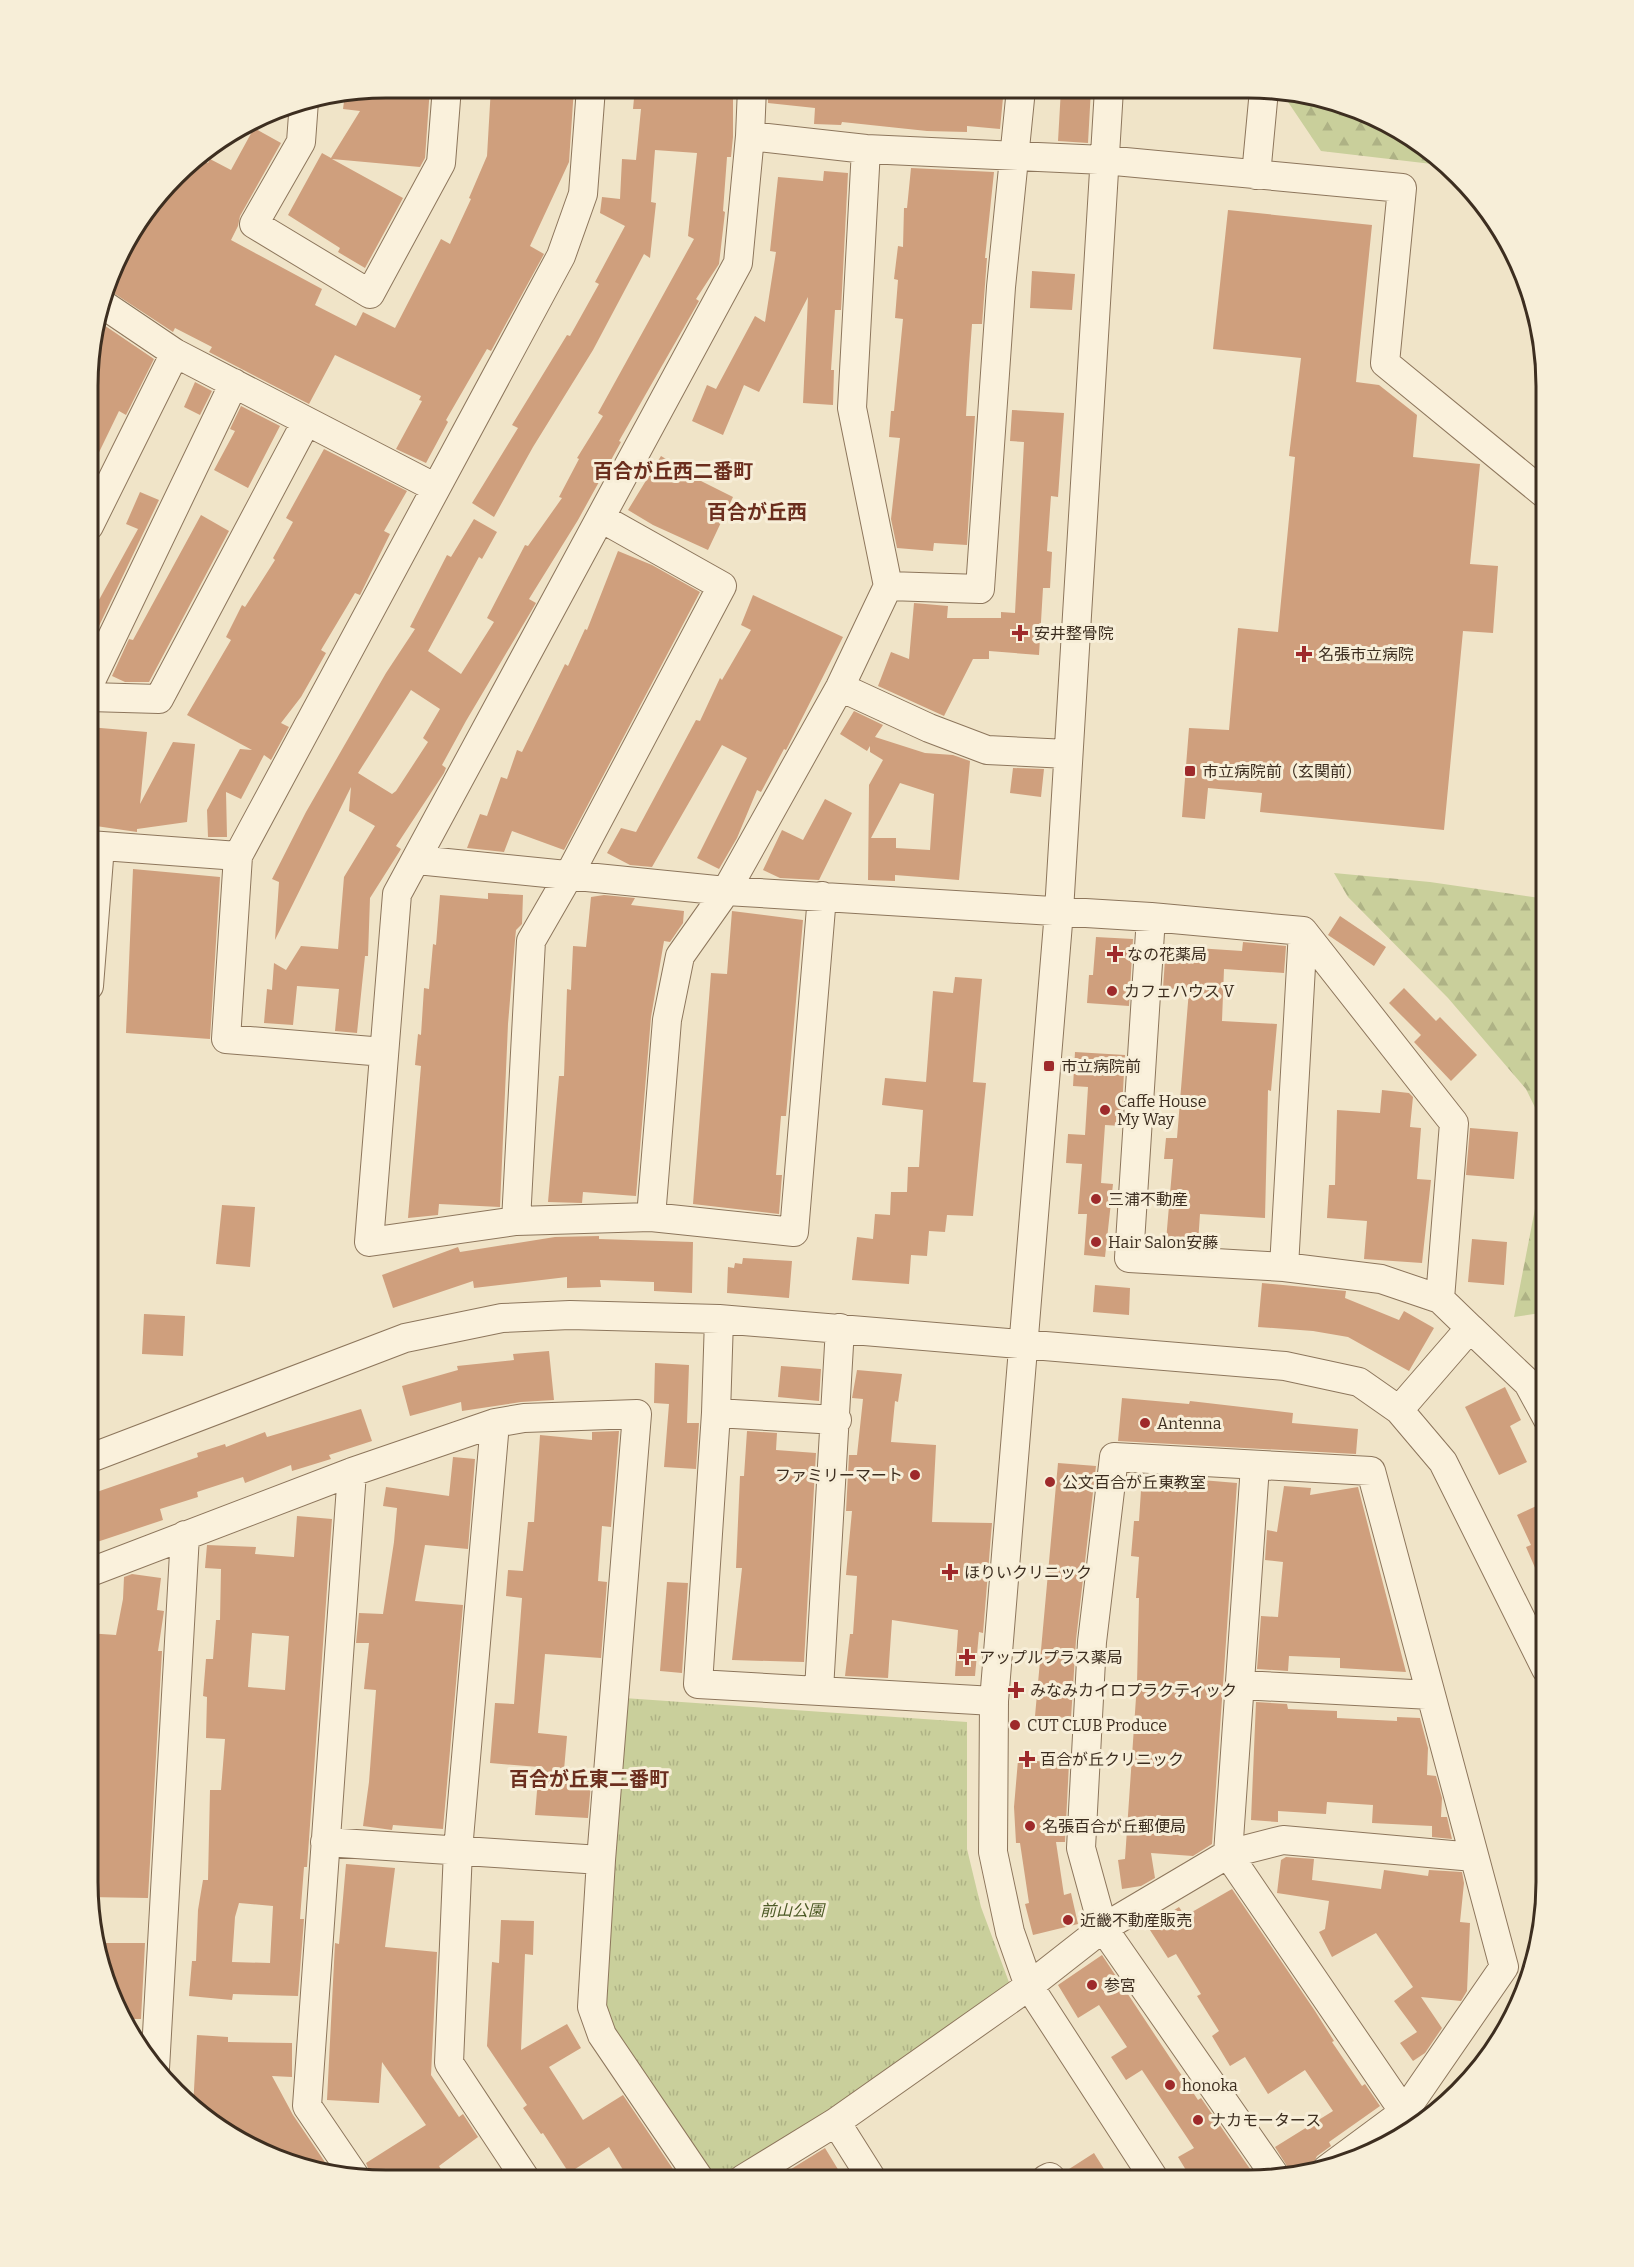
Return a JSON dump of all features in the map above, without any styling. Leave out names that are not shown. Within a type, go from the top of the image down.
[{"type":"street","points":[[303,110],[300,142],[254,224],[370,294],[441,163],[446,98]]},
{"type":"street","points":[[384,1052],[226,1039],[238,856],[434,487],[561,256],[583,194],[590,98]]},
{"type":"street","points":[[752,98],[738,263],[397,894],[369,1242],[516,1221],[651,1217],[794,1232],[822,896]]},
{"type":"street","points":[[888,586],[980,589],[1001,287],[1020,98]]},
{"type":"street","points":[[1108,98],[1059,911],[1023,1346],[1024,1444],[994,1701],[993,1852],[1010,1932],[1029,1986],[1149,2170]]},
{"type":"street","points":[[1256,175],[1263,98]]},
{"type":"street","points":[[750,136],[866,149],[1104,160],[1402,188],[1384,363],[1536,487]]},
{"type":"street","points":[[651,1217],[667,1020],[680,957],[726,891],[840,687],[888,586],[852,408],[866,149]]},
{"type":"street","points":[[108,308],[176,353],[434,487]]},
{"type":"street","points":[[98,508],[176,353]]},
{"type":"street","points":[[98,666],[234,383]]},
{"type":"street","points":[[98,697],[159,699],[306,422]]},
{"type":"street","points":[[516,1221],[531,941],[569,875],[722,586],[601,518]]},
{"type":"street","points":[[840,687],[929,728],[987,750],[1068,754]]},
{"type":"street","points":[[98,845],[238,856]]},
{"type":"street","points":[[417,860],[726,891],[1151,917],[1303,931],[1454,1124],[1440,1299]]},
{"type":"street","points":[[1151,917],[1129,1258],[1284,1267],[1381,1279],[1440,1299],[1470,1328],[1536,1375]]},
{"type":"street","points":[[1284,1267],[1303,931]]},
{"type":"street","points":[[98,1455],[405,1338],[502,1318],[570,1315],[718,1319],[1286,1366],[1359,1382],[1399,1410],[1443,1462],[1536,1649]]},
{"type":"street","points":[[718,1319],[716,1413],[698,1684],[994,1701]]},
{"type":"street","points":[[819,1690],[837,1420],[840,1328]]},
{"type":"street","points":[[1399,1410],[1470,1328]]},
{"type":"street","points":[[716,1413],[837,1420]]},
{"type":"street","points":[[98,1569],[352,1472],[495,1423],[524,1418],[637,1414],[601,1860],[592,2007],[602,2036],[694,2170]]},
{"type":"street","points":[[495,1423],[458,1850],[449,2063],[520,2170]]},
{"type":"street","points":[[1271,2169],[1104,1928],[1081,1848],[1092,1642],[1109,1456],[1371,1471],[1504,1967],[1404,2112],[1352,2150]]},
{"type":"street","points":[[1255,1466],[1228,1854],[1404,2112]]},
{"type":"street","points":[[349,2167],[307,2106],[352,1472]]},
{"type":"street","points":[[156,2055],[184,1535]]},
{"type":"street","points":[[1241,1685],[1431,1695]]},
{"type":"street","points":[[758,2170],[836,2122],[1029,1986],[1104,1928],[1228,1854],[1283,1840],[1474,1857]]},
{"type":"street","points":[[325,1842],[601,1860]]},
{"type":"street","points":[[836,2122],[866,2170]]},
{"type":"green space","points":[[1287,100],[1323,107],[1359,119],[1393,136],[1432,164],[1321,151]]},
{"type":"green space","points":[[1334,873],[1430,882],[1536,897],[1536,1109],[1526,1089],[1448,998],[1348,897]]},
{"type":"green space","points":[[1536,1204],[1536,1314],[1514,1317]]},
{"type":"green space","name":"前山公園","points":[[624,1698],[967,1722],[967,1849],[981,1907],[1010,1985],[741,2170],[707,2170],[600,2006]]},
{"type":"building","points":[[429,98],[425,158],[420,167],[332,159],[403,198],[365,268],[338,252],[340,248],[288,215],[322,153],[331,158],[360,111],[343,109],[344,101],[348,100]]},
{"type":"building","points":[[490,98],[573,98],[569,162],[530,246],[544,254],[491,351],[487,349],[446,420],[448,422],[426,463],[396,449],[422,401],[419,400],[421,396],[335,355],[309,404],[209,352],[212,347],[175,328],[173,332],[113,293],[136,241],[169,196],[196,169],[205,161],[208,163],[210,159],[231,170],[255,129],[281,143],[240,216],[231,240],[322,289],[315,305],[356,326],[363,312],[395,328],[441,239],[450,244],[471,199],[469,198],[487,156]]},
{"type":"building","points":[[634,98],[733,98],[733,137],[731,157],[727,157],[723,211],[725,212],[719,264],[696,299],[699,301],[619,441],[621,442],[578,520],[529,599],[536,603],[442,765],[446,768],[444,773],[396,846],[401,849],[370,898],[368,956],[365,956],[357,1033],[335,1031],[339,989],[297,986],[293,1025],[264,1023],[267,989],[272,990],[274,963],[286,970],[301,946],[338,949],[344,877],[375,826],[349,811],[351,787],[275,940],[279,882],[272,879],[306,812],[386,673],[415,629],[410,627],[447,555],[451,557],[474,519],[497,532],[482,559],[479,557],[428,651],[461,674],[494,622],[487,618],[525,545],[528,546],[562,498],[559,497],[579,459],[577,458],[603,416],[598,413],[694,239],[688,236],[697,153],[655,150],[651,202],[656,203],[650,258],[644,254],[593,350],[533,447],[494,517],[472,503],[518,428],[512,425],[567,335],[570,336],[599,284],[595,282],[625,226],[600,213],[602,197],[620,199],[622,159],[636,160],[641,109],[633,109]],"holes":[[[411,690],[440,709],[423,738],[428,742],[392,794],[358,773]]]},
{"type":"building","points":[[768,98],[1003,98],[1000,129],[967,126],[967,132],[927,131],[842,122],[841,125],[814,124],[815,108],[768,103]]},
{"type":"building","points":[[1060,98],[1090,98],[1088,143],[1058,141]]},
{"type":"building","points":[[911,168],[994,172],[985,258],[987,258],[982,324],[972,324],[969,365],[966,416],[975,416],[967,545],[934,543],[933,551],[897,548],[891,519],[900,438],[889,437],[891,411],[894,411],[903,319],[895,318],[898,280],[894,279],[898,246],[903,247],[904,208],[907,208]]},
{"type":"building","points":[[824,171],[848,173],[841,310],[835,310],[831,370],[834,370],[833,405],[803,403],[808,297],[759,392],[744,385],[723,435],[692,421],[707,385],[716,389],[755,316],[765,322],[776,252],[770,251],[778,177],[823,181]]},
{"type":"building","points":[[1228,210],[1372,225],[1356,382],[1379,385],[1417,415],[1413,457],[1480,464],[1470,564],[1498,566],[1493,633],[1463,631],[1444,830],[1260,812],[1262,793],[1208,788],[1205,819],[1182,817],[1189,728],[1229,730],[1238,628],[1278,632],[1295,457],[1289,456],[1301,358],[1213,349]]},
{"type":"building","points":[[1032,271],[1075,274],[1072,310],[1030,308]]},
{"type":"building","points":[[104,325],[154,359],[126,415],[119,411],[98,454],[98,366]]},
{"type":"building","points":[[195,382],[212,391],[200,415],[184,407]]},
{"type":"building","points":[[241,406],[280,426],[248,488],[214,470],[235,431],[230,429]]},
{"type":"building","points":[[1012,410],[1064,413],[1058,497],[1051,496],[1047,551],[1052,552],[1050,588],[1043,588],[1039,655],[989,651],[989,659],[973,659],[944,716],[878,686],[891,652],[909,659],[914,603],[948,606],[947,618],[1001,618],[1001,612],[1015,613],[1024,442],[1010,441]]},
{"type":"building","points":[[324,449],[407,491],[384,531],[390,534],[360,595],[355,593],[321,650],[326,653],[301,697],[281,723],[289,727],[271,760],[264,755],[241,799],[226,792],[227,837],[208,837],[207,810],[240,749],[252,750],[187,715],[231,640],[226,637],[242,605],[245,607],[275,560],[273,558],[293,522],[286,518]]},
{"type":"building","points":[[661,456],[686,471],[685,473],[733,497],[708,550],[653,525],[628,510]]},
{"type":"building","points":[[140,492],[159,500],[98,628],[98,602],[138,529],[126,524]]},
{"type":"building","points":[[201,515],[229,531],[149,682],[125,682],[112,676],[129,639],[133,640]]},
{"type":"building","points":[[618,551],[652,565],[700,592],[564,850],[512,831],[504,852],[467,848],[480,814],[487,816],[501,777],[507,779],[517,750],[522,752],[565,664],[568,666],[585,629],[587,630]]},
{"type":"building","points":[[753,595],[843,637],[786,750],[784,749],[761,792],[757,790],[737,838],[719,869],[697,858],[747,758],[722,745],[652,867],[630,865],[607,853],[621,828],[636,832],[696,720],[700,721],[720,678],[722,680],[751,630],[741,625]]},
{"type":"building","points":[[854,711],[883,725],[875,737],[925,753],[953,755],[970,761],[959,880],[895,875],[895,881],[868,880],[869,785],[883,760],[870,752],[870,746],[867,751],[840,734]],"holes":[[[900,783],[934,794],[930,850],[896,848],[896,838],[871,838]]]},
{"type":"building","points":[[98,728],[147,732],[140,804],[173,742],[195,744],[187,822],[137,829],[137,832],[98,826]]},
{"type":"building","points":[[1013,768],[1044,769],[1041,797],[1010,793]]},
{"type":"building","points":[[825,799],[852,813],[819,880],[780,878],[763,870],[782,830],[803,840]]},
{"type":"building","points":[[133,869],[220,877],[210,1039],[126,1033]]},
{"type":"building","points":[[488,893],[523,895],[522,924],[516,930],[508,1024],[500,1207],[439,1204],[438,1215],[408,1218],[421,1066],[415,1065],[418,1034],[421,1035],[424,988],[429,989],[433,944],[436,945],[440,895],[488,899]]},
{"type":"building","points":[[604,895],[635,898],[631,905],[684,911],[683,923],[670,942],[664,941],[651,1017],[636,1196],[583,1192],[582,1203],[548,1202],[559,1076],[564,1076],[567,989],[571,990],[573,946],[586,947],[591,897]]},
{"type":"building","points":[[732,911],[803,920],[786,1116],[781,1116],[776,1175],[782,1175],[779,1214],[693,1204],[711,973],[727,974]]},
{"type":"building","points":[[1340,916],[1386,947],[1374,966],[1328,935]]},
{"type":"building","points":[[1096,937],[1133,939],[1129,1006],[1087,1003],[1089,975],[1093,975]]},
{"type":"building","points":[[1243,942],[1286,946],[1284,973],[1224,969],[1222,1021],[1277,1024],[1271,1091],[1268,1090],[1265,1218],[1200,1214],[1198,1243],[1166,1241],[1173,1159],[1164,1159],[1166,1138],[1177,1138],[1189,990],[1163,988],[1166,946],[1242,951]]},
{"type":"building","points":[[955,977],[982,979],[973,1082],[986,1083],[973,1216],[947,1215],[945,1232],[929,1231],[927,1256],[911,1255],[909,1284],[852,1280],[857,1237],[873,1239],[875,1214],[890,1215],[891,1192],[907,1192],[908,1167],[919,1167],[923,1110],[882,1105],[885,1078],[926,1082],[933,991],[953,993]]},
{"type":"building","points":[[1404,988],[1436,1021],[1440,1017],[1477,1055],[1451,1081],[1414,1042],[1421,1035],[1389,1003]]},
{"type":"building","points":[[1075,1052],[1125,1055],[1121,1126],[1105,1125],[1101,1183],[1113,1184],[1105,1257],[1084,1255],[1087,1214],[1078,1214],[1082,1164],[1066,1163],[1068,1134],[1085,1135],[1088,1087],[1073,1086]]},
{"type":"building","points":[[1382,1090],[1409,1093],[1413,1097],[1410,1127],[1421,1128],[1417,1179],[1431,1180],[1422,1263],[1364,1259],[1367,1221],[1327,1218],[1329,1185],[1335,1185],[1337,1110],[1380,1113]]},
{"type":"building","points":[[1470,1128],[1518,1132],[1514,1179],[1466,1175]]},
{"type":"building","points":[[222,1205],[255,1207],[250,1267],[216,1264]]},
{"type":"building","points":[[599,1236],[599,1239],[693,1242],[692,1293],[654,1291],[654,1282],[600,1280],[601,1287],[567,1288],[567,1277],[474,1288],[473,1281],[393,1308],[382,1275],[458,1247],[460,1252],[555,1237]]},
{"type":"building","points":[[1472,1239],[1507,1242],[1504,1285],[1468,1282]]},
{"type":"building","points":[[743,1258],[792,1261],[789,1298],[727,1293],[728,1267],[734,1268],[735,1263],[742,1264]]},
{"type":"building","points":[[1262,1283],[1346,1291],[1345,1298],[1399,1320],[1404,1311],[1434,1328],[1409,1371],[1348,1337],[1313,1331],[1258,1327]]},
{"type":"building","points":[[1095,1285],[1130,1288],[1129,1315],[1093,1312]]},
{"type":"building","points":[[144,1314],[185,1316],[183,1356],[142,1354]]},
{"type":"building","points":[[549,1351],[554,1400],[521,1402],[462,1411],[461,1402],[410,1416],[402,1386],[458,1370],[457,1366],[514,1360],[513,1354]]},
{"type":"building","points":[[655,1363],[689,1365],[687,1423],[699,1423],[696,1469],[664,1467],[669,1404],[654,1403]]},
{"type":"building","points":[[781,1366],[821,1369],[819,1401],[778,1397]]},
{"type":"building","points":[[857,1370],[902,1374],[898,1402],[895,1401],[891,1442],[936,1445],[932,1522],[992,1523],[983,1633],[979,1632],[975,1676],[955,1676],[958,1630],[892,1620],[888,1678],[845,1676],[850,1634],[853,1634],[857,1576],[846,1575],[852,1511],[846,1511],[849,1455],[857,1455],[863,1399],[852,1398]]},
{"type":"building","points":[[1505,1387],[1521,1420],[1510,1426],[1527,1462],[1499,1475],[1465,1407]]},
{"type":"building","points":[[1122,1398],[1189,1404],[1190,1401],[1293,1413],[1292,1423],[1358,1429],[1356,1454],[1118,1441]]},
{"type":"building","points":[[361,1409],[372,1441],[329,1455],[331,1459],[292,1471],[291,1465],[245,1483],[243,1477],[197,1492],[198,1497],[160,1509],[163,1520],[98,1542],[98,1492],[198,1457],[197,1453],[225,1444],[226,1447],[265,1432],[267,1437]]},
{"type":"building","points":[[619,1431],[611,1527],[602,1526],[598,1581],[607,1582],[601,1658],[545,1654],[538,1733],[567,1736],[564,1770],[592,1772],[588,1818],[535,1815],[539,1767],[490,1763],[495,1703],[514,1704],[522,1598],[506,1596],[508,1570],[523,1571],[528,1522],[534,1522],[540,1435],[592,1440],[592,1432]]},
{"type":"building","points":[[747,1431],[777,1433],[776,1450],[816,1453],[804,1662],[732,1660],[742,1568],[736,1568],[740,1476],[744,1476]]},
{"type":"building","points":[[453,1457],[475,1459],[468,1549],[425,1545],[415,1601],[463,1605],[443,1829],[393,1825],[392,1830],[363,1826],[376,1690],[364,1689],[369,1643],[356,1643],[359,1613],[383,1614],[397,1508],[383,1506],[386,1487],[449,1496]]},
{"type":"building","points":[[1058,1463],[1096,1466],[1076,1640],[1071,1718],[1035,1716]]},
{"type":"building","points":[[1142,1475],[1237,1483],[1212,1844],[1193,1856],[1151,1853],[1155,1878],[1141,1886],[1122,1889],[1118,1860],[1125,1859],[1137,1683],[1139,1598],[1136,1598],[1139,1557],[1131,1556],[1134,1521],[1139,1521]]},
{"type":"building","points":[[1284,1486],[1311,1488],[1310,1495],[1358,1487],[1406,1672],[1340,1668],[1340,1658],[1289,1656],[1288,1671],[1257,1669],[1261,1616],[1278,1617],[1283,1562],[1265,1560],[1267,1530],[1277,1532]]},
{"type":"building","points":[[1536,1506],[1536,1570],[1526,1547],[1531,1545],[1517,1515]]},
{"type":"building","points":[[297,1516],[332,1519],[307,1867],[304,1867],[300,1919],[304,1919],[298,1996],[233,1994],[232,2000],[189,1996],[192,1961],[196,1961],[198,1910],[203,1880],[208,1880],[210,1790],[221,1790],[225,1739],[206,1738],[207,1697],[203,1696],[206,1659],[213,1659],[216,1620],[220,1620],[221,1569],[205,1568],[207,1545],[256,1547],[255,1554],[294,1557]],"holes":[[[252,1633],[289,1636],[285,1690],[248,1687]],[[239,1903],[273,1906],[270,1963],[232,1962],[235,1917]]]},
{"type":"building","points":[[132,1574],[161,1578],[157,1610],[164,1611],[158,1651],[162,1651],[148,1898],[98,1897],[98,1634],[116,1635],[123,1599],[124,1577]]},
{"type":"building","points":[[667,1582],[688,1583],[682,1673],[660,1671]]},
{"type":"building","points":[[1256,1702],[1287,1704],[1288,1709],[1337,1711],[1337,1718],[1397,1721],[1397,1717],[1420,1718],[1428,1748],[1427,1775],[1436,1776],[1442,1798],[1441,1817],[1447,1817],[1452,1839],[1432,1837],[1432,1826],[1372,1823],[1373,1805],[1327,1802],[1326,1814],[1278,1811],[1278,1822],[1251,1820]]},
{"type":"building","points":[[1018,1760],[1069,1763],[1065,1842],[1056,1842],[1064,1895],[1071,1893],[1078,1924],[1033,1935],[1025,1904],[1029,1903],[1020,1843],[1016,1843],[1014,1807]]},
{"type":"building","points":[[1286,1857],[1314,1859],[1312,1880],[1381,1889],[1384,1870],[1428,1876],[1429,1870],[1462,1872],[1464,1883],[1460,1922],[1470,1923],[1467,1991],[1461,2001],[1421,1997],[1442,2028],[1425,2053],[1413,2061],[1400,2043],[1417,2032],[1394,2001],[1413,1987],[1376,1933],[1332,1957],[1319,1932],[1325,1929],[1329,1901],[1277,1893],[1281,1860]]},
{"type":"building","points":[[346,1864],[395,1868],[385,1947],[437,1952],[431,2075],[459,2117],[463,2114],[478,2137],[439,2166],[441,2170],[368,2169],[366,2163],[426,2125],[382,2062],[379,2103],[327,2100],[335,1943],[339,1944]]},
{"type":"building","points":[[1232,1889],[1315,2011],[1334,2041],[1332,2042],[1362,2086],[1365,2084],[1380,2106],[1329,2142],[1331,2146],[1317,2156],[1314,2162],[1287,2167],[1275,2147],[1333,2111],[1305,2070],[1268,2094],[1245,2057],[1230,2066],[1212,2036],[1219,2031],[1197,1996],[1201,1994],[1176,1954],[1168,1958],[1148,1927],[1179,1907],[1185,1916]]},
{"type":"building","points":[[501,1920],[534,1921],[533,1955],[525,1954],[521,2050],[567,2024],[581,2048],[549,2067],[583,2120],[623,2095],[674,2170],[623,2170],[609,2147],[574,2170],[567,2170],[543,2133],[541,2134],[523,2108],[527,2105],[487,2046],[492,1962],[499,1963]]},
{"type":"building","points":[[104,1943],[145,1943],[141,2019],[132,2019],[127,2009],[119,1992]]},
{"type":"building","points":[[1102,1955],[1198,2100],[1201,2098],[1251,2170],[1186,2170],[1178,2157],[1194,2148],[1142,2070],[1126,2080],[1111,2057],[1127,2047],[1099,2005],[1078,2018],[1058,1985]]},
{"type":"building","points":[[197,2035],[228,2037],[228,2042],[292,2043],[292,2077],[272,2076],[293,2115],[326,2163],[275,2148],[258,2140],[225,2121],[194,2096]]},
{"type":"building","points":[[825,2148],[838,2170],[790,2170]]},
{"type":"building","points":[[1094,2153],[1105,2170],[1068,2170]]},
{"type":"place","name":"安井整骨院","points":[[1020,633]]},
{"type":"place","name":"名張市立病院","points":[[1304,654]]},
{"type":"place","name":"市立病院前（玄関前）","points":[[1190,771]]},
{"type":"place","name":"なの花薬局","points":[[1115,954]]},
{"type":"place","name":"カフェハウス V","points":[[1112,991]]},
{"type":"place","name":"市立病院前","points":[[1049,1066]]},
{"type":"place","name":"Caffe House My Way","points":[[1105,1110]]},
{"type":"place","name":"三浦不動産","points":[[1096,1199]]},
{"type":"place","name":"Hair Salon安藤","points":[[1096,1242]]},
{"type":"place","name":"Antenna","points":[[1145,1423]]},
{"type":"place","name":"ファミリーマート","points":[[915,1475]]},
{"type":"place","name":"公文百合が丘東教室","points":[[1050,1482]]},
{"type":"place","name":"ほりいクリニック","points":[[950,1572]]},
{"type":"place","name":"アップルプラス薬局","points":[[967,1657]]},
{"type":"place","name":"みなみカイロプラクティック","points":[[1016,1690]]},
{"type":"place","name":"CUT CLUB Produce","points":[[1015,1725]]},
{"type":"place","name":"百合が丘クリニック","points":[[1027,1759]]},
{"type":"place","name":"名張百合が丘郵便局","points":[[1030,1826]]},
{"type":"place","name":"近畿不動産販売","points":[[1068,1920]]},
{"type":"place","name":"参宮","points":[[1092,1985]]},
{"type":"place","name":"honoka","points":[[1170,2085]]},
{"type":"place","name":"ナカモータース","points":[[1198,2120]]},
{"type":"district","name":"百合が丘西二番町","points":[[673,471]]},
{"type":"district","name":"百合が丘西","points":[[757,512]]},
{"type":"district","name":"百合が丘東二番町","points":[[589,1779]]}]
